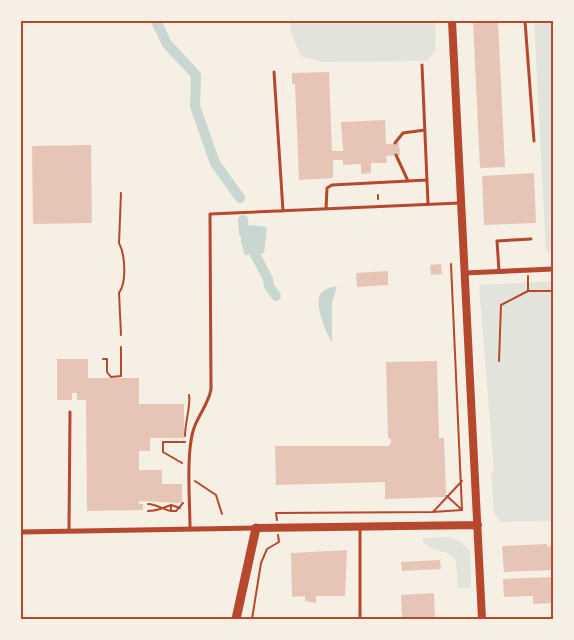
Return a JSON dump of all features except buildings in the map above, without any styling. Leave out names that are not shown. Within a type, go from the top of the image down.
[{"type":"main road","points":[[452,21],[482,619]]},
{"type":"main road","points":[[236,619],[256,528],[478,525]]},
{"type":"street","points":[[465,274],[553,269]]},
{"type":"street","points":[[21,532],[256,528]]},
{"type":"lane","points":[[525,21],[534,141]]},
{"type":"lane","points":[[422,65],[428,204]]},
{"type":"lane","points":[[274,72],[283,211]]},
{"type":"lane","points":[[395,143],[403,133],[425,130]]},
{"type":"lane","points":[[396,155],[408,181]]},
{"type":"lane","points":[[326,209],[327,188],[332,185],[427,180]]},
{"type":"lane","points":[[190,529],[193,429],[211,389],[210,214],[461,203]]},
{"type":"lane","points":[[499,272],[497,241],[532,239]]},
{"type":"lane","points":[[68,531],[70,412]]},
{"type":"lane","points":[[360,527],[360,619]]},
{"type":"path","points":[[121,193],[119,242],[123,250],[123,288],[119,293],[121,335]]},
{"type":"path","points":[[451,264],[462,510]]},
{"type":"path","points":[[527,270],[528,291]]},
{"type":"path","points":[[499,361],[502,305],[528,291],[553,291]]},
{"type":"path","points":[[103,359],[107,359],[107,372],[111,377],[121,376],[121,347]]},
{"type":"path","points":[[185,442],[163,442],[163,452],[185,465]]},
{"type":"path","points":[[191,477],[216,495],[222,514]]},
{"type":"path","points":[[432,512],[462,481]]},
{"type":"path","points":[[447,496],[462,510]]},
{"type":"path","points":[[148,504],[155,504],[163,508],[171,511],[180,508],[171,505],[163,508],[157,512],[148,511]]},
{"type":"path","points":[[171,505],[171,511]]},
{"type":"path","points":[[252,619],[261,563],[267,549],[279,542],[276,513],[432,512],[462,510]]},
{"type":"shaded area","points":[[289,21],[436,21],[435,52],[426,61],[321,62],[301,56],[293,38]]},
{"type":"shaded area","points":[[534,21],[553,21],[553,252],[546,253]]},
{"type":"shaded area","points":[[249,225],[267,227],[264,253],[245,255],[241,242],[241,229],[247,229]]},
{"type":"shaded area","points":[[553,281],[553,521],[501,522],[494,513],[491,472],[494,471],[479,285]]},
{"type":"shaded area","points":[[337,286],[332,303],[332,342],[326,332],[318,302],[322,292]]},
{"type":"shaded area","points":[[447,537],[459,541],[470,551],[470,588],[458,588],[456,561],[453,557],[423,543],[423,538]]},
{"type":"waterway","points":[[156,21],[167,44],[196,75],[195,106],[215,163],[240,198]]},
{"type":"waterway","points":[[243,220],[244,233],[268,279],[269,286],[276,296]]}]
